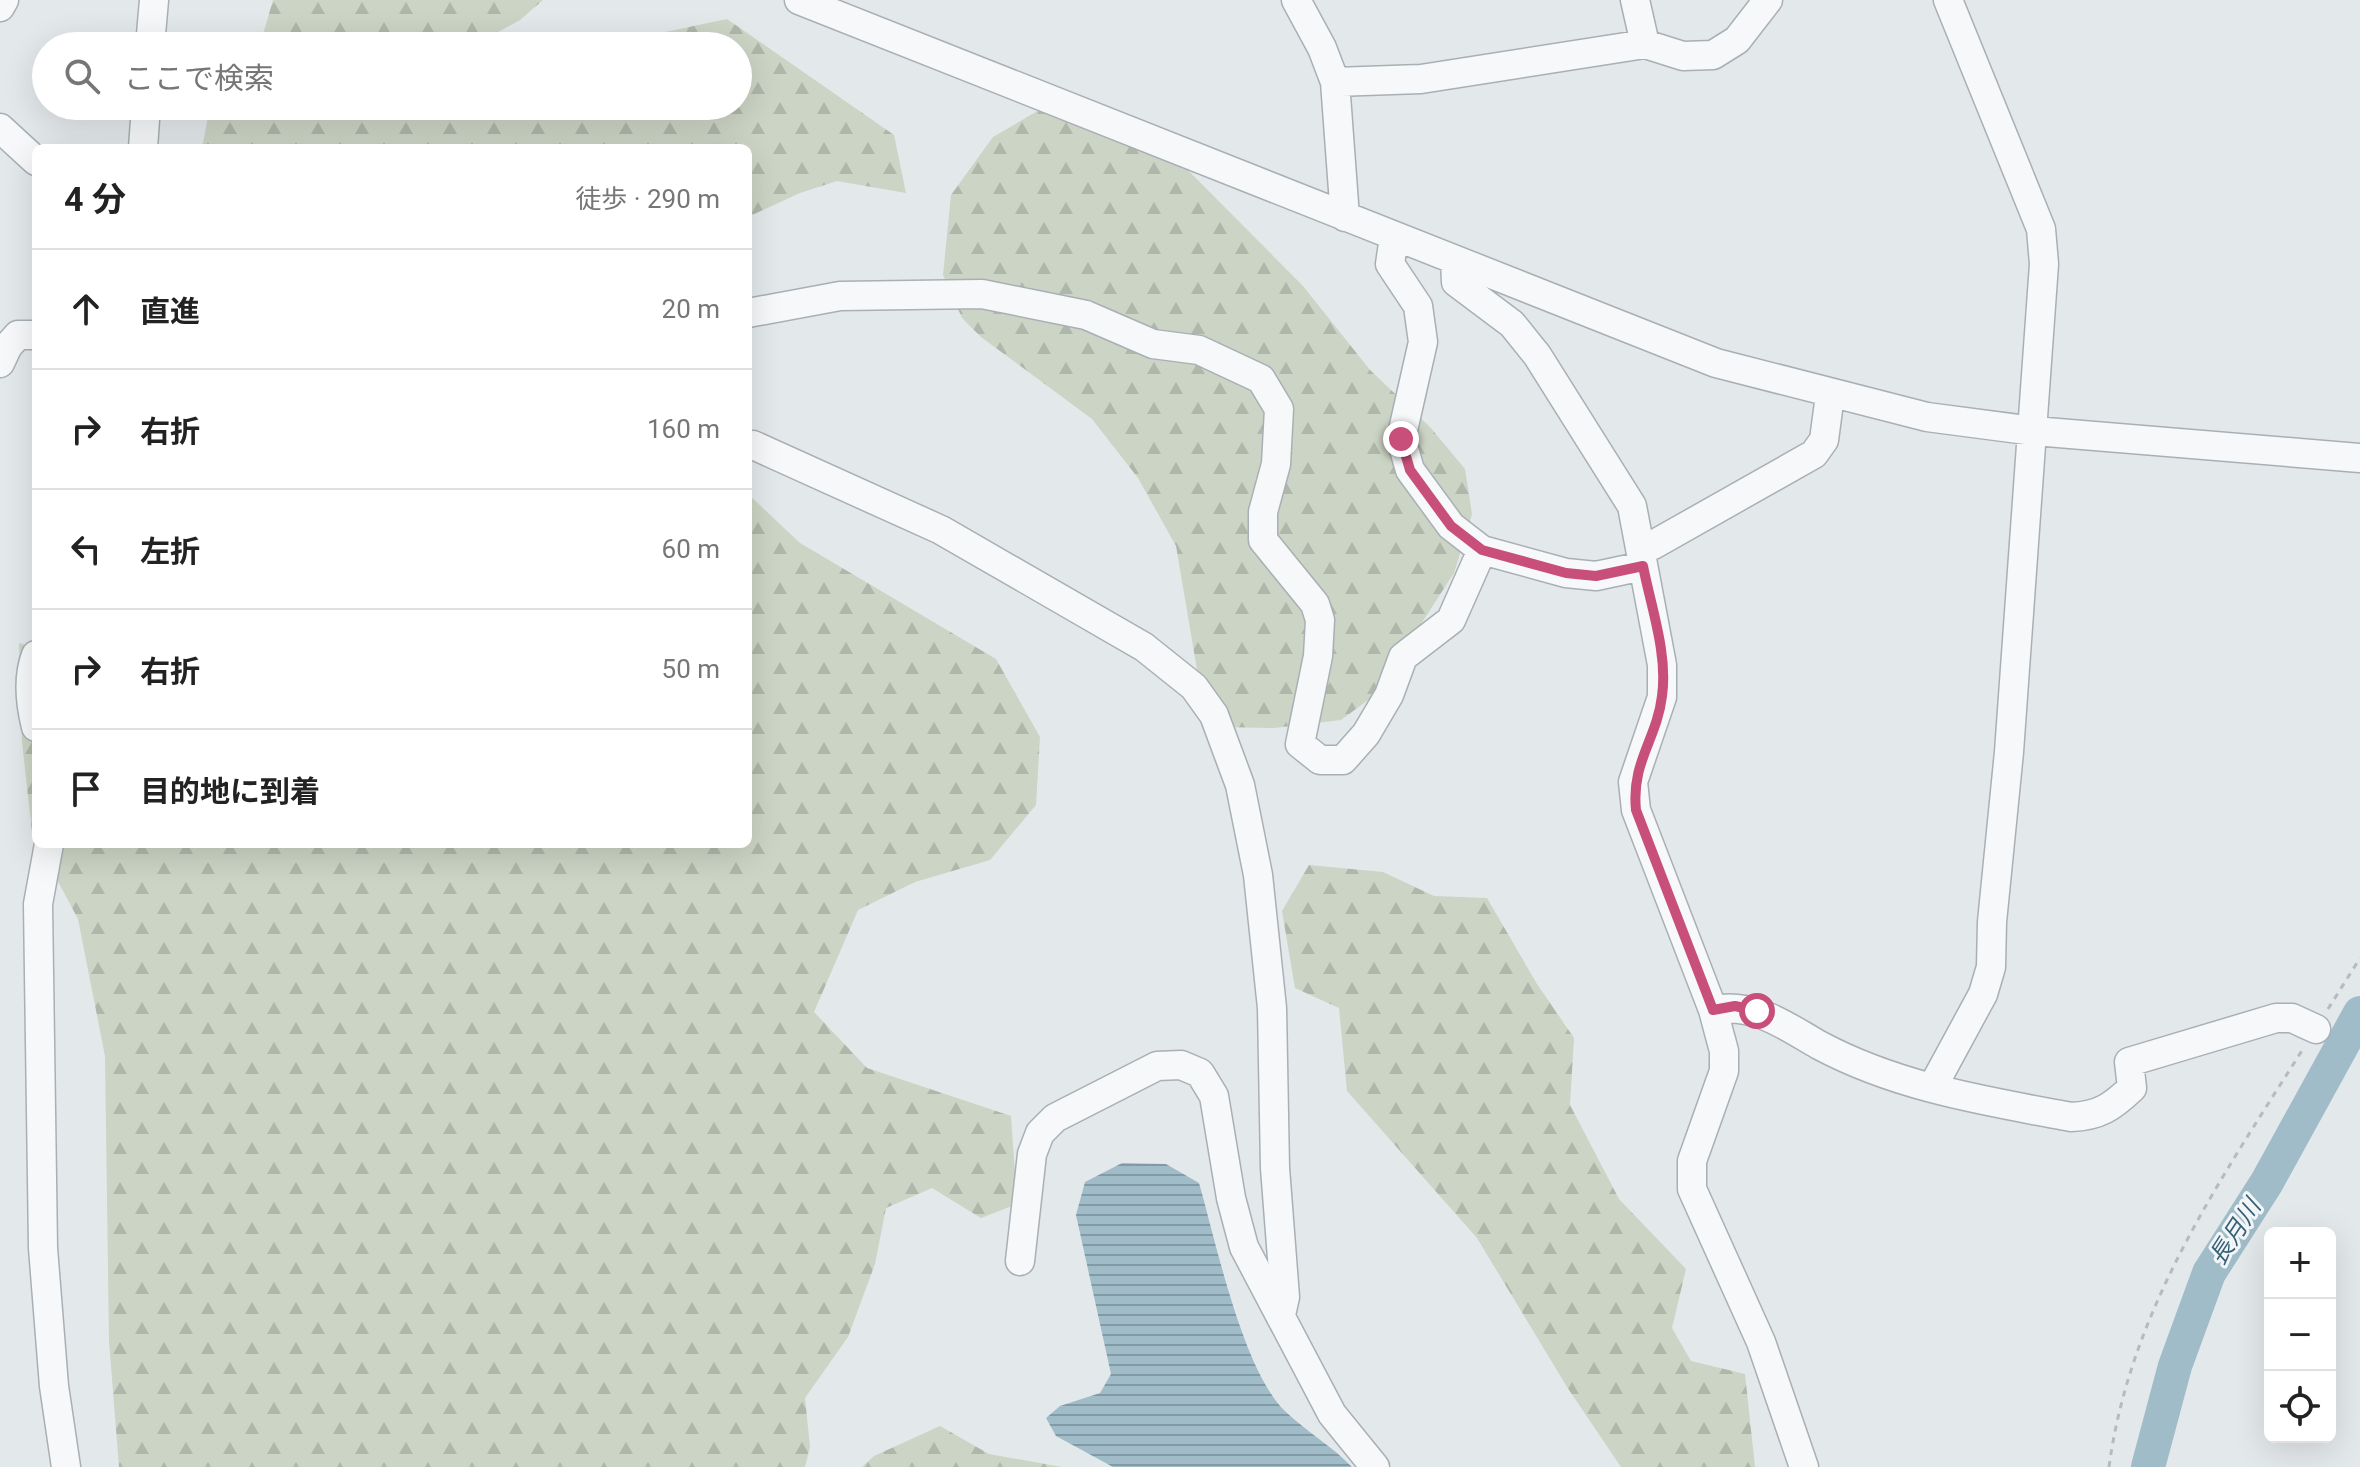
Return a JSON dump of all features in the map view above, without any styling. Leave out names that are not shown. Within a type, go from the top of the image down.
[{"type":"street","points":[[0,7],[4,0]]},
{"type":"street","points":[[151,32],[154,0]]},
{"type":"street","points":[[799,0],[1716,363],[1830,395],[1927,417],[2034,431],[2360,458]]},
{"type":"street","points":[[1296,0],[1322,48],[1335,82],[1345,217]]},
{"type":"street","points":[[1635,0],[1645,44]]},
{"type":"street","points":[[1335,82],[1421,79],[1645,44],[1683,56],[1713,55],[1737,40],[1768,0]]},
{"type":"street","points":[[1932,1088],[1983,994],[1991,967],[1992,922],[2034,431],[2044,264],[2041,229],[1948,0]]},
{"type":"street","points":[[143,144],[145,120]]},
{"type":"street","points":[[0,128],[32,157]]},
{"type":"street","points":[[1394,237],[1390,264],[1418,306],[1423,342],[1401,439],[1410,470],[1451,526],[1482,550],[1566,573],[1596,576],[1642,557],[1653,545],[1814,454],[1824,440],[1830,395]]},
{"type":"street","points":[[1455,260],[1456,282],[1512,324],[1593,441],[1632,506],[1662,665],[1662,697],[1633,782],[1636,810],[1713,1010],[1724,1051],[1724,1071],[1692,1161],[1692,1189],[1761,1342],[1804,1467]]},
{"type":"street","points":[[752,312],[840,296],[982,294],[1086,315],[1153,344],[1199,350],[1261,379],[1279,409],[1276,464],[1263,512],[1263,540],[1315,604],[1320,620],[1318,656],[1300,744],[1320,760],[1343,760],[1366,734],[1389,695],[1403,657],[1451,620],[1482,550]]},
{"type":"street","points":[[0,363],[8,346],[18,335],[32,335]]},
{"type":"street","points":[[753,445],[941,530],[1144,647],[1194,687],[1214,715],[1240,785],[1258,875],[1272,1008],[1275,1168],[1285,1297],[1281,1315]]},
{"type":"street","points":[[32,665],[32,710]]},
{"type":"street","points":[[48,848],[38,904],[43,1248],[54,1386],[66,1467]]},
{"type":"street","points":[[1713,1010],[1735,1006],[1757,1011],[1849,1061],[1932,1088],[2071,1117],[2093,1116],[2110,1110],[2132,1088],[2129,1062],[2276,1018],[2292,1018],[2316,1029]]},
{"type":"street","points":[[1020,1261],[1032,1154],[1040,1133],[1055,1118],[1157,1066],[1181,1065],[1200,1073],[1214,1096],[1231,1198],[1244,1247],[1332,1414],[1375,1467]]},
{"type":"path","points":[[2109,1467],[2112,1440],[2139,1346],[2168,1275],[2203,1205],[2360,958]]},
{"type":"green space","points":[[273,0],[543,0],[520,20],[498,32],[264,31]]},
{"type":"green space","points":[[727,19],[746,32],[665,32]]},
{"type":"green space","points":[[752,36],[894,135],[906,193],[837,181],[800,193],[752,215],[752,144],[203,144],[207,120],[752,120]]},
{"type":"green space","points":[[1046,106],[1147,129],[1303,286],[1370,370],[1430,427],[1465,469],[1472,514],[1454,573],[1375,695],[1341,720],[1274,728],[1220,727],[1202,699],[1176,546],[1138,478],[1092,419],[981,337],[962,318],[943,275],[951,195],[993,137]]},
{"type":"green space","points":[[752,498],[800,543],[996,659],[1040,737],[1036,805],[990,860],[915,882],[858,910],[814,1012],[867,1068],[1011,1116],[1017,1204],[981,1218],[932,1188],[886,1208],[875,1264],[848,1337],[805,1398],[810,1447],[805,1467],[119,1467],[109,1341],[105,1056],[78,919],[40,848],[752,848]]},
{"type":"green space","points":[[19,643],[32,646],[32,832],[22,742]]},
{"type":"green space","points":[[1309,865],[1383,872],[1434,896],[1487,898],[1537,984],[1574,1038],[1570,1105],[1619,1199],[1686,1269],[1672,1328],[1691,1361],[1745,1374],[1755,1467],[1621,1467],[1567,1387],[1477,1238],[1347,1091],[1339,1008],[1295,988],[1282,911]]},
{"type":"green space","points":[[940,1426],[989,1454],[1062,1467],[862,1467],[874,1456]]},
{"type":"water","points":[[1122,1163],[1166,1164],[1199,1183],[1233,1305],[1257,1368],[1286,1412],[1352,1467],[1113,1467],[1056,1436],[1046,1418],[1060,1406],[1100,1393],[1111,1374],[1076,1215],[1085,1182]]},
{"type":"waterway","name":"長月川","points":[[2148,1467],[2175,1366],[2209,1273],[2267,1182],[2360,1013]]},
{"type":"route","points":[[1401,439],[1410,470],[1451,526],[1482,550],[1566,573],[1596,576],[1643,566],[1662,665],[1662,697],[1633,782],[1636,810],[1685,945],[1713,1010],[1735,1006],[1757,1011]]}]
